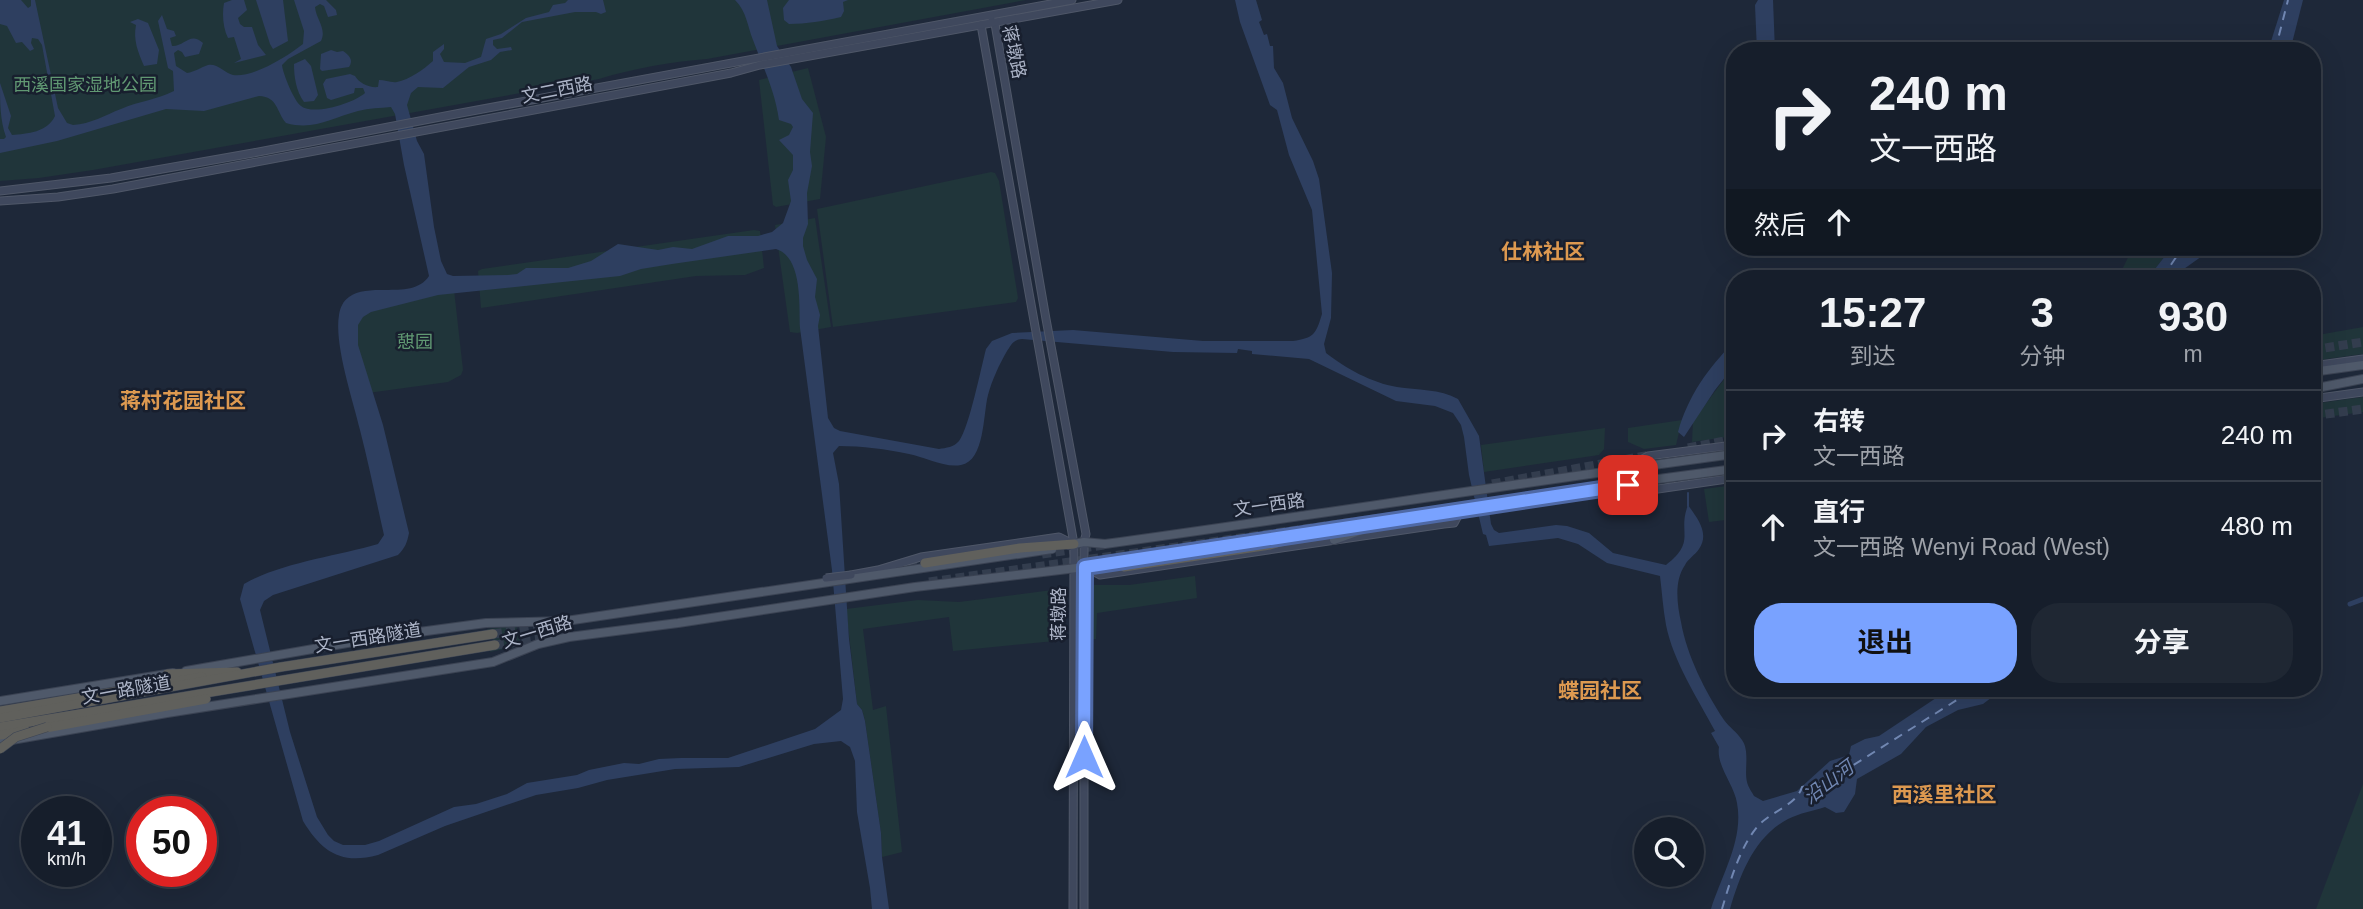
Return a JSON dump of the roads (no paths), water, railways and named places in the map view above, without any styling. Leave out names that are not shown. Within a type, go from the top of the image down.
[{"type":"highway","points":[[1124,567],[1270,545],[1307,535]]},
{"type":"highway","points":[[925,563],[1020,548],[1079,543]]},
{"type":"highway","name":"文一西路隧道","points":[[254,672],[493,634]]},
{"type":"highway","name":"文一西路隧道","points":[[260,686],[495,645]]},
{"type":"highway","points":[[167,674],[254,672]]},
{"type":"highway","points":[[0,711],[185,680],[254,672]]},
{"type":"highway","name":"文一路隧道","points":[[0,718],[254,672]]},
{"type":"highway","points":[[0,735],[186,703],[260,686]]},
{"type":"highway","name":"文一路隧道","points":[[0,727],[260,686]]},
{"type":"highway","points":[[0,749],[16,737],[47,727]]},
{"type":"main road","name":"文二西路","points":[[0,191],[111,178],[760,62],[1072,0]]},
{"type":"main road","name":"文二西路","points":[[791,56],[979,27],[1118,0]]},
{"type":"main road","name":"蒋墩路","points":[[1073,909],[1075,569],[1079,543],[1086,534],[995,24],[987,16],[979,27],[1034,321],[1079,543],[1085,567],[1084,909]]},
{"type":"main road","name":"文二西路","points":[[0,201],[113,190],[731,74],[760,62]]},
{"type":"main road","points":[[2321,365],[2361,363]]},
{"type":"main road","points":[[2321,370],[2361,363]]},
{"type":"main road","points":[[2321,387],[2363,379]]},
{"type":"main road","points":[[2321,398],[2363,392]]},
{"type":"main road","points":[[1625,468],[1648,456],[1726,446]]},
{"type":"main road","points":[[1625,468],[1726,455]]},
{"type":"main road","name":"文一西路","points":[[0,701],[382,637],[485,623],[566,621],[810,585],[826,580],[1035,552],[1079,543],[1105,544],[1625,468]]},
{"type":"main road","points":[[1461,510],[1726,470]]},
{"type":"main road","points":[[1628,485],[1651,490],[1726,479]]},
{"type":"main road","name":"文一西路","points":[[0,742],[167,713],[493,663],[538,644],[569,637],[830,599],[1075,569],[1461,510]]},
{"type":"main road","name":"文一西路","points":[[1085,567],[1100,575],[1454,523],[1461,510]]},
{"type":"main road","points":[[1334,540],[1377,523]]},
{"type":"water","name":"沿山河","points":[[0,0],[21,0],[28,8],[31,6],[31,0],[35,0],[58,108],[67,123],[73,125],[92,121],[174,91],[173,71],[168,68],[158,21],[162,15],[167,29],[174,31],[176,36],[170,38],[172,46],[191,39],[203,43],[199,54],[185,57],[178,50],[174,53],[176,66],[187,73],[211,65],[233,75],[241,75],[270,65],[303,44],[304,31],[294,0],[326,0],[336,10],[337,15],[328,17],[324,6],[320,4],[315,7],[322,28],[321,41],[282,65],[298,103],[307,109],[315,110],[343,104],[365,93],[363,88],[355,88],[354,93],[331,100],[327,98],[323,84],[326,79],[350,74],[375,87],[378,87],[379,80],[402,81],[433,61],[433,52],[444,44],[440,54],[444,62],[465,63],[481,57],[486,39],[501,34],[526,18],[549,12],[553,5],[568,0],[603,0],[606,12],[601,14],[575,12],[522,22],[502,38],[493,40],[497,49],[511,47],[512,50],[500,52],[491,60],[469,67],[443,88],[418,87],[411,93],[407,105],[417,141],[424,154],[434,227],[441,261],[447,274],[508,275],[517,274],[526,268],[568,268],[591,261],[618,244],[658,250],[673,247],[692,249],[728,236],[758,236],[772,232],[783,223],[791,201],[788,180],[793,170],[793,155],[779,140],[789,135],[793,127],[779,120],[772,89],[742,9],[735,0],[767,0],[777,46],[791,67],[802,99],[813,113],[810,152],[812,166],[807,193],[808,224],[803,246],[817,279],[815,297],[820,315],[818,326],[828,418],[834,428],[840,431],[939,449],[955,445],[963,434],[986,349],[992,341],[1012,333],[1073,330],[1203,341],[1293,341],[1306,338],[1316,331],[1322,314],[1312,210],[1289,155],[1277,110],[1270,105],[1240,22],[1235,0],[1256,0],[1262,20],[1259,22],[1264,35],[1267,34],[1270,46],[1273,46],[1274,68],[1283,83],[1292,118],[1319,179],[1332,273],[1331,318],[1324,344],[1326,353],[1350,369],[1378,382],[1436,392],[1458,399],[1479,436],[1491,524],[1499,533],[1556,525],[1567,526],[1589,533],[1613,553],[1666,565],[1684,543],[1688,505],[1701,526],[1703,537],[1699,549],[1686,563],[1679,578],[1678,600],[1684,635],[1692,660],[1710,697],[1724,720],[1744,744],[1747,782],[1754,796],[1763,801],[1797,791],[1830,761],[1849,755],[1851,746],[1879,736],[1938,697],[1992,697],[1983,704],[1958,710],[1926,727],[1901,754],[1857,779],[1855,794],[1844,812],[1836,813],[1825,807],[1788,819],[1776,827],[1757,846],[1750,858],[1730,909],[1711,909],[1734,844],[1737,803],[1720,761],[1719,747],[1711,733],[1715,731],[1687,680],[1669,639],[1660,576],[1607,563],[1578,544],[1558,538],[1489,546],[1486,535],[1483,534],[1469,475],[1461,425],[1453,413],[1435,406],[1396,401],[1309,359],[1252,354],[1252,351],[1238,349],[1237,353],[1173,352],[1022,339],[1012,344],[996,373],[988,395],[979,446],[969,462],[948,465],[915,455],[874,448],[839,446],[833,453],[839,484],[849,639],[857,704],[865,721],[889,909],[872,909],[857,812],[855,761],[850,747],[841,741],[814,744],[739,767],[675,769],[536,795],[445,826],[378,855],[365,858],[343,857],[325,848],[303,821],[240,599],[244,584],[258,577],[291,565],[378,544],[384,535],[345,373],[338,327],[341,307],[349,297],[368,290],[413,288],[429,276],[395,114],[391,107],[370,109],[314,125],[296,125],[286,123],[270,99],[259,96],[204,111],[166,109],[57,141],[0,153],[0,139],[6,137],[1,117],[0,83],[11,116],[8,128],[12,135],[42,129],[55,116],[42,45],[38,39],[32,38],[34,49],[30,51],[22,42],[16,43],[7,26],[0,24]],"holes":[[[776,249],[785,254],[791,262],[798,284],[800,328],[832,570],[843,699],[841,710],[815,729],[728,758],[659,759],[639,764],[624,763],[577,775],[527,783],[507,794],[476,804],[454,807],[379,841],[365,845],[343,845],[334,841],[317,817],[290,732],[260,610],[264,601],[273,595],[398,555],[406,543],[409,533],[383,425],[358,345],[358,325],[363,317],[371,312],[438,295],[620,276],[641,269]]]},
{"type":"water","points":[[244,0],[247,10],[238,18],[240,24],[252,27],[258,45],[266,55],[234,63],[241,59],[234,37],[228,38],[226,34],[223,16],[224,3]]},
{"type":"water","points":[[256,0],[283,0],[288,41],[273,49]]},
{"type":"water","points":[[789,0],[848,0],[843,2],[844,11],[841,17],[789,24],[784,20],[783,8]]},
{"type":"water","points":[[1758,0],[1773,0],[1775,42],[1757,42],[1755,5]]},
{"type":"water","points":[[2284,0],[2303,0],[2292,42],[2271,42]]},
{"type":"water","points":[[138,19],[148,23],[159,50],[157,64],[144,66],[136,41],[136,25],[130,22]]},
{"type":"water","points":[[331,50],[347,54],[351,60],[349,67],[322,71],[321,54]]},
{"type":"water","points":[[305,59],[311,66],[318,95],[314,101],[304,102],[296,84],[294,64]]},
{"type":"water","points":[[2165,256],[2202,256],[2182,270],[2154,270]]},
{"type":"water","points":[[1726,351],[1726,376],[1684,437],[1678,432],[1682,419],[1693,395]]},
{"type":"waterway","points":[[1688,493],[1688,506]]},
{"type":"waterway","points":[[2350,604],[2363,599]]},
{"type":"tunnel","points":[[2321,349],[2363,342]]},
{"type":"tunnel","points":[[2321,415],[2363,409]]},
{"type":"tunnel","points":[[1688,448],[1726,441]]},
{"type":"tunnel","points":[[1492,484],[1650,455]]},
{"type":"tunnel","points":[[1651,484],[1726,476]]},
{"type":"tunnel","points":[[929,582],[1529,497]]},
{"type":"tunnel","points":[[1042,554],[1104,545]]},
{"type":"tunnel","points":[[895,567],[925,563]]},
{"type":"tunnel","points":[[1087,571],[1124,567]]},
{"type":"tunnel","points":[[493,634],[564,624]]},
{"type":"tunnel","points":[[495,645],[555,637]]},
{"type":"district","name":"仕林社区","points":[[1543,252]]},
{"type":"district","name":"蒋村花园社区","points":[[183,401]]},
{"type":"district","name":"蝶园社区","points":[[1600,691]]},
{"type":"district","name":"西溪里社区","points":[[1944,795]]},
{"type":"park label","name":"西溪国家湿地公园","points":[[85,85]]},
{"type":"park label","name":"憇园","points":[[415,342]]}]
